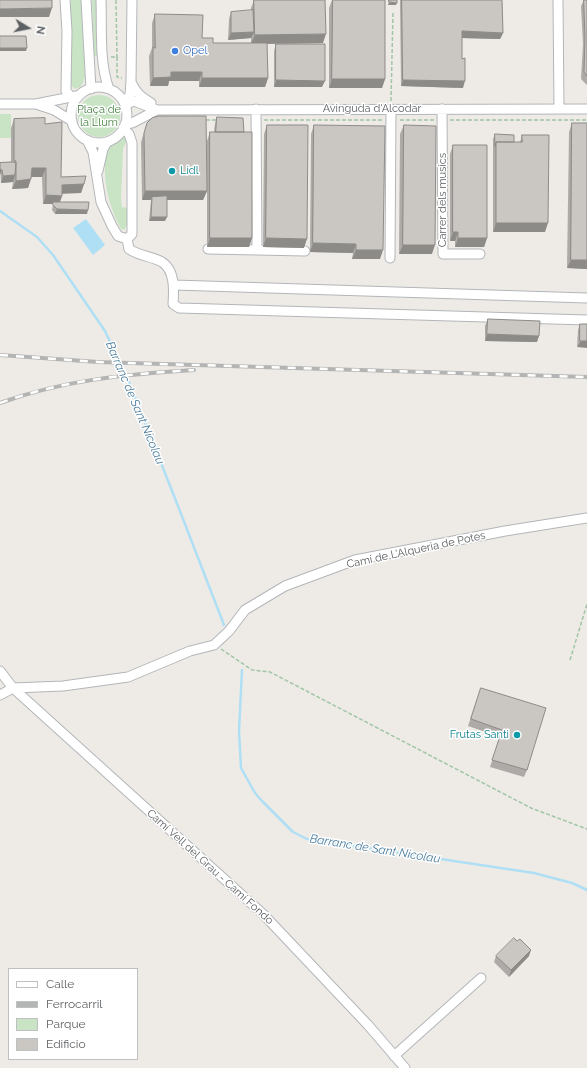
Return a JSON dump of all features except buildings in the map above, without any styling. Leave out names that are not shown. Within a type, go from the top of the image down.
[{"type":"street","points":[[65,0],[67,31],[66,91],[75,96]]},
{"type":"street","points":[[86,0],[91,89]]},
{"type":"street","points":[[101,0],[103,63],[105,79],[109,89]]},
{"type":"street","points":[[124,104],[130,95],[132,0]]},
{"type":"street","points":[[558,0],[559,109]]},
{"type":"street","points":[[131,81],[139,95],[143,99],[150,102],[157,110]]},
{"type":"street","points":[[0,104],[36,104],[75,96],[91,89],[109,89],[117,94],[124,104],[127,115],[124,126],[117,137],[107,142],[97,143],[87,140],[79,134],[72,121],[72,110],[75,96]]},
{"type":"street","name":"Avinguda d'Alcodar","points":[[124,104],[134,101],[157,110],[587,109]]},
{"type":"street","points":[[36,104],[54,110],[72,121]]},
{"type":"street","points":[[256,109],[257,250]]},
{"type":"street","points":[[390,258],[391,109]]},
{"type":"street","name":"Carrer dels musics","points":[[442,109],[443,254],[480,254]]},
{"type":"street","name":"Avinguda d'Alcodar","points":[[124,126],[157,110]]},
{"type":"street","points":[[126,239],[132,234],[132,143],[136,129],[142,118]]},
{"type":"street","points":[[124,126],[132,143]]},
{"type":"street","points":[[87,140],[93,152],[101,202],[105,213],[118,236],[126,239]]},
{"type":"street","points":[[97,174],[103,149],[107,142]]},
{"type":"street","points":[[126,239],[129,249],[135,253],[163,262],[172,277],[174,285],[173,304],[179,308],[587,320]]},
{"type":"street","points":[[208,250],[305,251]]},
{"type":"street","points":[[174,285],[587,298]]},
{"type":"street","name":"Camí de L'Alqueria de Potes","points":[[214,645],[229,630],[245,610],[285,586],[355,560],[505,531],[587,518]]},
{"type":"street","points":[[0,695],[13,688],[63,686],[128,677],[190,650],[214,645]]},
{"type":"street","name":"Camí Vell del Grau - Camí Fondo","points":[[0,671],[13,688],[264,915],[368,1025],[405,1068]]},
{"type":"street","points":[[394,1056],[481,978]]},
{"type":"path","points":[[116,0],[117,57]]},
{"type":"path","points":[[391,109],[393,12]]},
{"type":"path","points":[[570,660],[587,604]]},
{"type":"path","points":[[214,645],[246,667],[252,670],[270,672],[531,808],[587,829]]},
{"type":"green space","points":[[71,0],[81,0],[85,76],[80,87],[75,89],[71,85]]},
{"type":"green space","points":[[92,0],[96,0],[97,56],[94,56]]},
{"type":"green space","name":"Plaça de la Llum","points":[[95,95],[103,95],[111,98],[117,104],[120,116],[117,128],[111,134],[103,137],[95,137],[87,134],[81,128],[78,120],[78,112],[81,104],[87,98]]},
{"type":"green space","points":[[0,114],[11,114],[11,138],[0,138]]},
{"type":"green space","points":[[125,136],[127,139],[123,149],[121,199],[122,207],[128,208],[127,225],[124,230],[121,229],[117,221],[108,198],[105,173],[105,156],[109,147]]},
{"type":"water","points":[[86,219],[105,245],[93,255],[73,228]]},
{"type":"waterway","name":"Barranc de Sant Nicolau","points":[[0,211],[37,237],[53,255],[105,331],[129,382],[224,625]]},
{"type":"waterway","name":"Barranc de Sant Nicolau","points":[[242,670],[239,731],[241,768],[255,793],[293,832],[307,839],[534,873],[572,883],[587,890]]},
{"type":"railway","points":[[0,355],[98,362],[587,377]]},
{"type":"railway","points":[[0,403],[24,395],[96,379],[194,370]]},
{"type":"place","name":"Opel","points":[[175,51]]},
{"type":"place","name":"Lidl","points":[[172,171]]},
{"type":"place","name":"Frutas Santi","points":[[517,735]]}]
